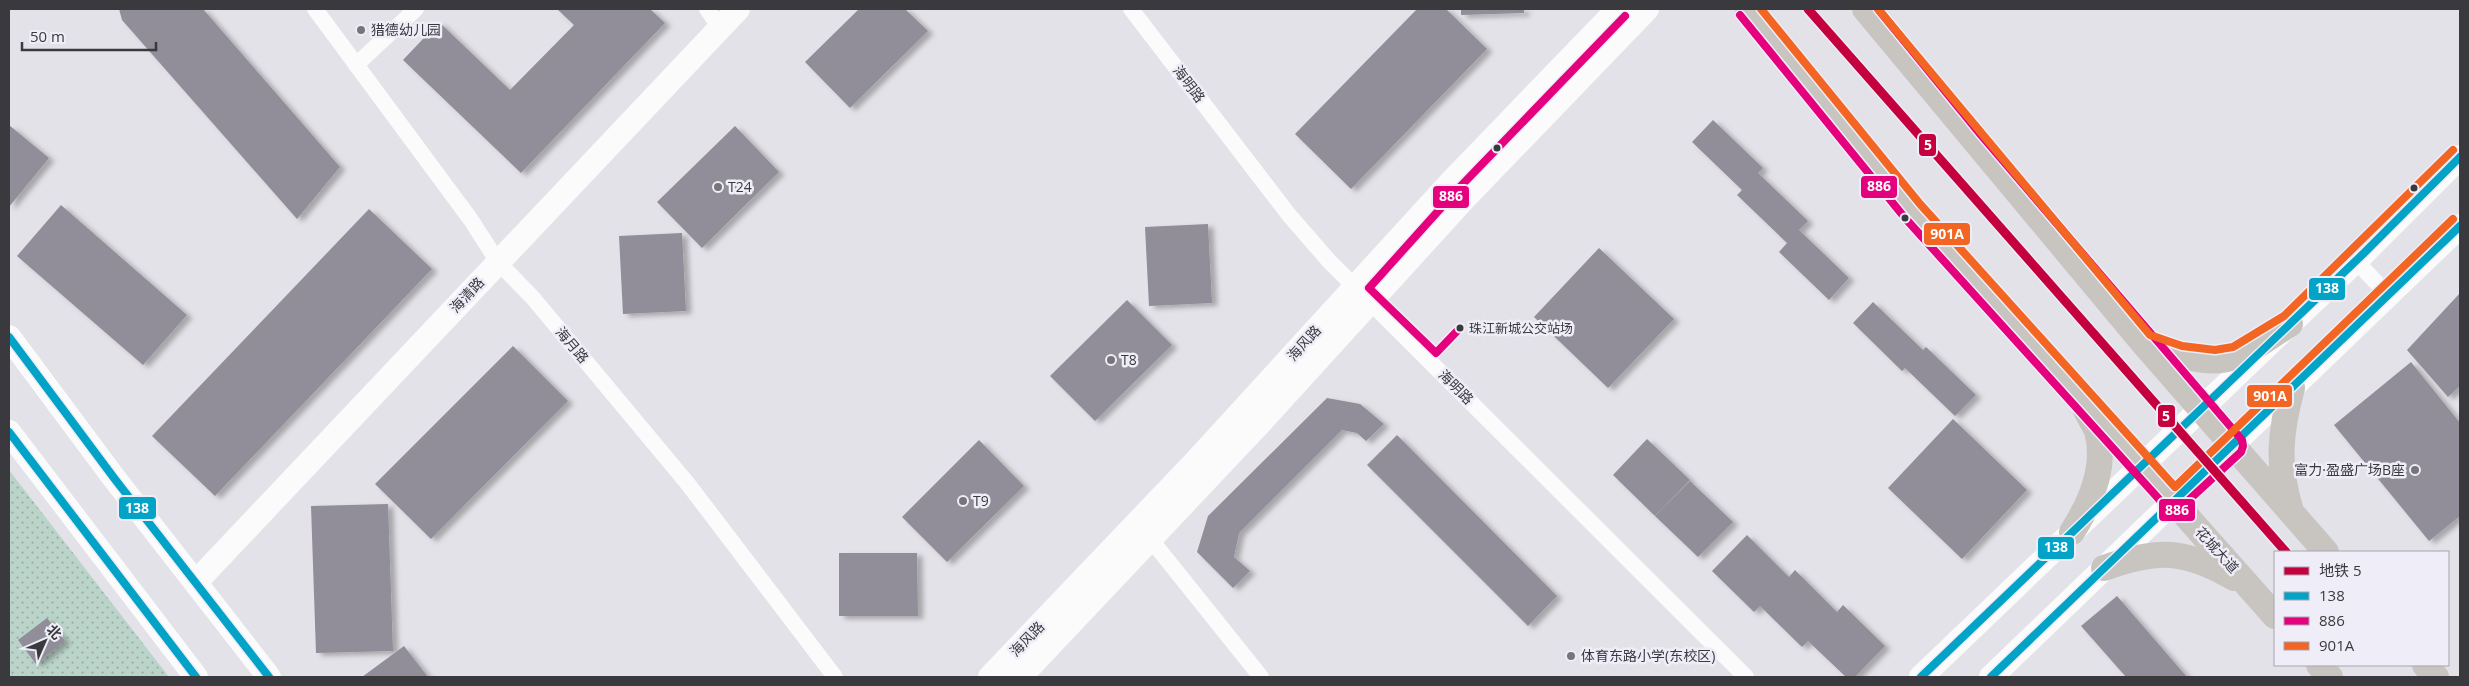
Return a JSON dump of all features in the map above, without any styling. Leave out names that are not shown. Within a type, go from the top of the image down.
[{"type":"main road","name":"花城大道","points":[[1748,9],[1912,211],[2174,501],[2274,615]]},
{"type":"main road","points":[[1865,9],[2144,344],[2325,551]]},
{"type":"main road","points":[[2144,344],[2180,356],[2215,360],[2236,357],[2290,324]]},
{"type":"main road","points":[[2292,388],[2282,425],[2280,452],[2283,484],[2292,513]]},
{"type":"main road","points":[[2072,532],[2091,500],[2099,461],[2097,432],[2078,394]]},
{"type":"main road","points":[[2104,568],[2139,557],[2161,553],[2185,556],[2210,564],[2250,587]]},
{"type":"main road","points":[[2320,666],[2330,677]]},
{"type":"main road","points":[[2426,666],[2436,677]]},
{"type":"street","name":"海月路","points":[[315,9],[471,220],[498,262],[533,298],[688,484],[835,677]]},
{"type":"street","points":[[356,65],[416,9]]},
{"type":"street","name":"海清路","points":[[196,582],[498,262],[713,18],[738,9]]},
{"type":"street","name":"海明路","points":[[1131,9],[1289,215],[1362,295],[1746,677]]},
{"type":"street","name":"海风路","points":[[1362,295],[1451,182],[1618,9]]},
{"type":"street","name":"海风路","points":[[1020,677],[1144,531],[1362,295],[1462,201],[1647,9]]},
{"type":"street","points":[[1921,677],[2356,261],[2460,156]]},
{"type":"street","points":[[1990,677],[2460,226]]},
{"type":"street","points":[[2356,261],[2388,296]]},
{"type":"street","points":[[9,337],[114,478],[269,677]]},
{"type":"street","points":[[9,432],[196,677]]},
{"type":"street","points":[[1144,531],[1261,677]]},
{"type":"street","name":"海风路","points":[[990,677],[1144,531]]},
{"type":"green space","points":[[9,470],[169,677],[9,677]]},
{"type":"building","points":[[119,9],[203,9],[340,167],[297,219],[122,20]]},
{"type":"building","points":[[557,9],[650,9],[665,23],[521,173],[403,60],[439,22],[510,90],[574,25]]},
{"type":"building","points":[[859,9],[905,9],[928,31],[850,108],[805,62]]},
{"type":"building","points":[[1417,9],[1446,9],[1487,49],[1351,189],[1295,134]]},
{"type":"building","points":[[1461,9],[1524,9],[1524,13],[1461,15]]},
{"type":"building","points":[[1713,120],[1763,168],[1758,173],[1808,221],[1799,230],[1849,278],[1829,300],[1779,252],[1787,243],[1737,195],[1742,190],[1692,142]]},
{"type":"building","points":[[9,125],[49,158],[9,207]]},
{"type":"building","name":"T24","points":[[735,126],[779,172],[702,248],[657,202]]},
{"type":"building","points":[[61,205],[187,315],[143,365],[17,256]]},
{"type":"building","points":[[369,209],[432,269],[215,496],[152,436]]},
{"type":"building","points":[[1208,224],[1212,303],[1149,306],[1145,227]]},
{"type":"building","points":[[682,233],[686,311],[623,314],[619,236]]},
{"type":"building","points":[[1599,248],[1674,319],[1608,388],[1534,317]]},
{"type":"building","points":[[2460,293],[2460,386],[2448,397],[2407,350]]},
{"type":"building","name":"T8","points":[[1127,300],[1172,345],[1095,421],[1050,376]]},
{"type":"building","points":[[1873,302],[1923,350],[1926,347],[1976,395],[1955,416],[1905,368],[1902,371],[1853,323]]},
{"type":"building","points":[[513,346],[568,401],[431,539],[375,484]]},
{"type":"building","name":"富力·盈盛广场B座","points":[[2411,362],[2460,423],[2460,516],[2429,541],[2334,425]]},
{"type":"building","points":[[1327,398],[1360,404],[1384,424],[1366,441],[1357,433],[1342,430],[1239,533],[1234,557],[1250,571],[1233,588],[1197,552],[1208,516]]},
{"type":"building","points":[[1953,419],[2027,490],[1962,559],[1888,488]]},
{"type":"building","points":[[1397,435],[1557,596],[1528,626],[1367,465]]},
{"type":"building","points":[[1647,439],[1690,480],[1655,516],[1613,475]]},
{"type":"building","name":"T9","points":[[979,440],[1024,486],[947,562],[902,517]]},
{"type":"building","points":[[1690,481],[1733,522],[1698,557],[1655,516]]},
{"type":"building","points":[[388,504],[393,651],[316,653],[311,506]]},
{"type":"building","points":[[1747,535],[1789,577],[1795,570],[1837,612],[1843,605],[1885,646],[1855,677],[1846,677],[1808,641],[1802,647],[1760,606],[1754,612],[1712,571]]},
{"type":"building","points":[[839,553],[917,553],[918,616],[839,616]]},
{"type":"building","points":[[2117,596],[2187,677],[2126,677],[2081,626]]},
{"type":"building","points":[[47,618],[65,641],[36,664],[18,640]]},
{"type":"building","points":[[404,646],[428,677],[362,677]]},
{"type":"metro line","name":"5","points":[[1808,9],[2285,551]]},
{"type":"transit line","name":"901A","points":[[1761,9],[1920,204],[2175,487],[2453,219]]},
{"type":"transit line","name":"886","points":[[1740,15],[1905,218],[2167,508],[2173,511],[2179,509],[2241,452],[2242,440],[1981,135],[1878,9]]},
{"type":"transit line","name":"901A","points":[[1878,9],[2150,335],[2182,346],[2215,350],[2233,347],[2284,316],[2453,150]]},
{"type":"transit line","name":"886","points":[[1460,328],[1436,353],[1369,288],[1458,189],[1625,16]]},
{"type":"transit line","name":"138","points":[[1921,677],[2364,253],[2460,157]]},
{"type":"transit line","name":"138","points":[[1991,677],[2460,226]]},
{"type":"transit line","name":"138","points":[[9,337],[114,478],[269,677]]},
{"type":"transit line","name":"138","points":[[9,432],[196,677]]},
{"type":"place","name":"猎德幼儿园","points":[[361,30]]},
{"type":"place","name":"T24","points":[[718,187]]},
{"type":"place","name":"珠江新城公交站场","points":[[1460,328]]},
{"type":"place","name":"T8","points":[[1111,360]]},
{"type":"place","name":"富力·盈盛广场B座","points":[[2415,470]]},
{"type":"place","name":"T9","points":[[963,501]]},
{"type":"place","name":"体育东路小学(东校区)","points":[[1571,656]]}]
